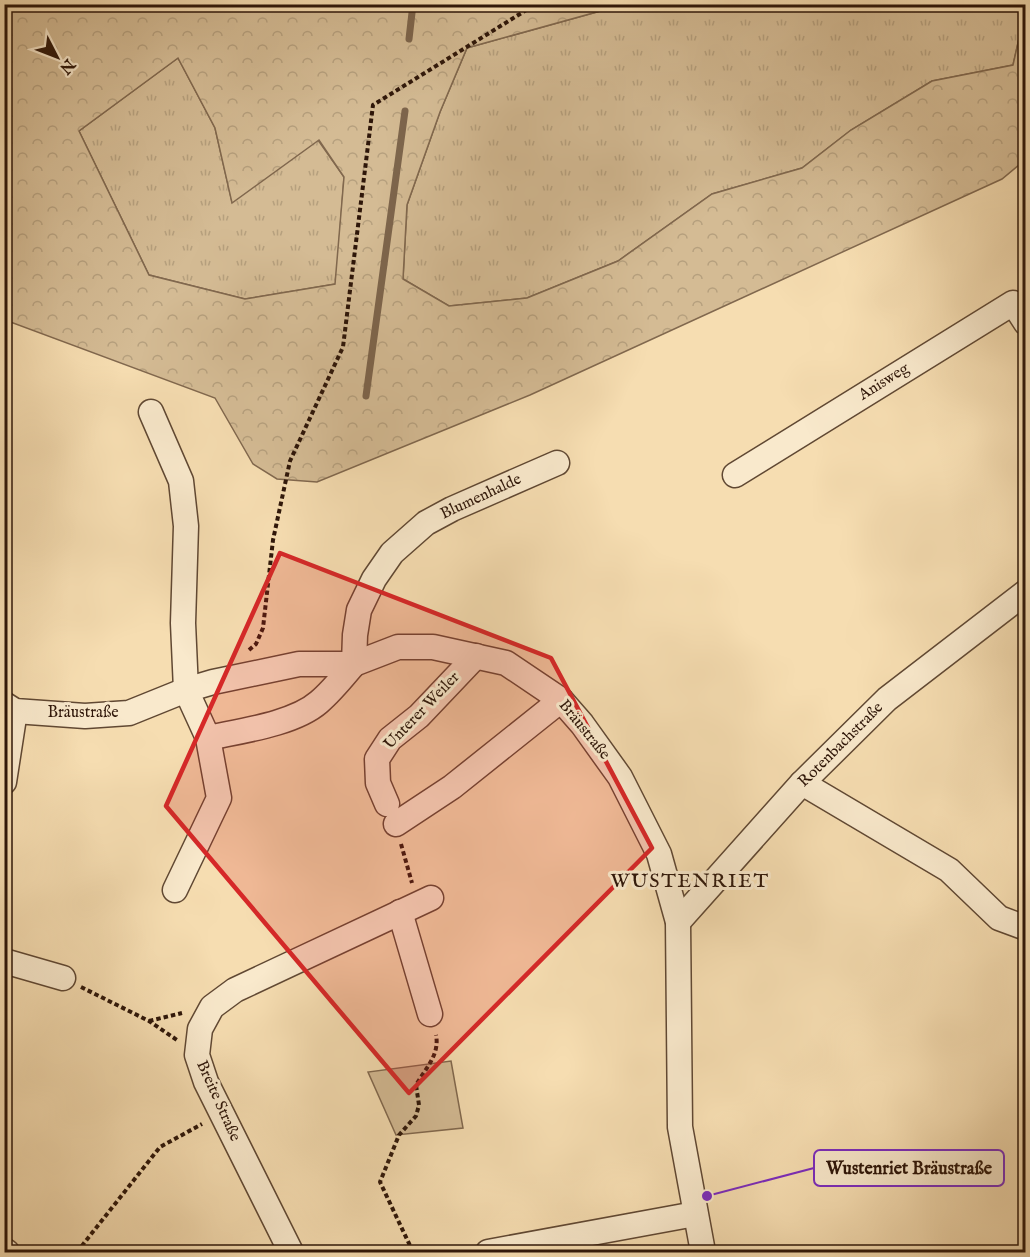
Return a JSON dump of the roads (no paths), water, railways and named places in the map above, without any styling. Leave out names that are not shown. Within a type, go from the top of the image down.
[{"type":"street","name":"Anisweg","points":[[735,475],[1013,303],[1026,323]]},
{"type":"street","points":[[151,412],[181,481],[186,526],[183,623],[186,690],[208,738],[219,798],[175,890]]},
{"type":"street","name":"Blumenhalde","points":[[354,664],[359,610],[374,579],[392,553],[426,523],[452,508],[557,463]]},
{"type":"street","name":"Rotenbachstraße","points":[[678,922],[802,783],[887,699],[1026,592]]},
{"type":"street","name":"Bräustraße","points":[[10,707],[85,716],[129,713],[186,690],[213,682],[299,664],[354,664],[398,647],[433,647],[506,663],[561,700],[582,724],[620,777],[659,854],[678,922],[680,1127],[703,1252]]},
{"type":"street","name":"Unterer Weiler","points":[[476,656],[419,716],[390,739],[377,759],[378,783],[391,814],[452,787],[561,700]]},
{"type":"street","points":[[208,738],[293,717],[318,703],[354,664]]},
{"type":"street","points":[[4,782],[10,707]]},
{"type":"street","points":[[802,783],[950,870],[999,918],[1026,928]]},
{"type":"street","name":"Breite Straße","points":[[291,1252],[206,1083],[197,1055],[200,1029],[212,1007],[235,990],[416,905],[430,1014]]},
{"type":"street","points":[[4,961],[63,978]]},
{"type":"street","points":[[488,1252],[695,1214]]},
{"type":"waterway","points":[[409,39],[413,4]]},
{"type":"waterway","points":[[366,396],[405,111]]},
{"type":"place","name":"Wustenriet Bräustraße","points":[[707,1196]]},
{"type":"district","name":"WUSTENRIET","points":[[690,881]]}]
